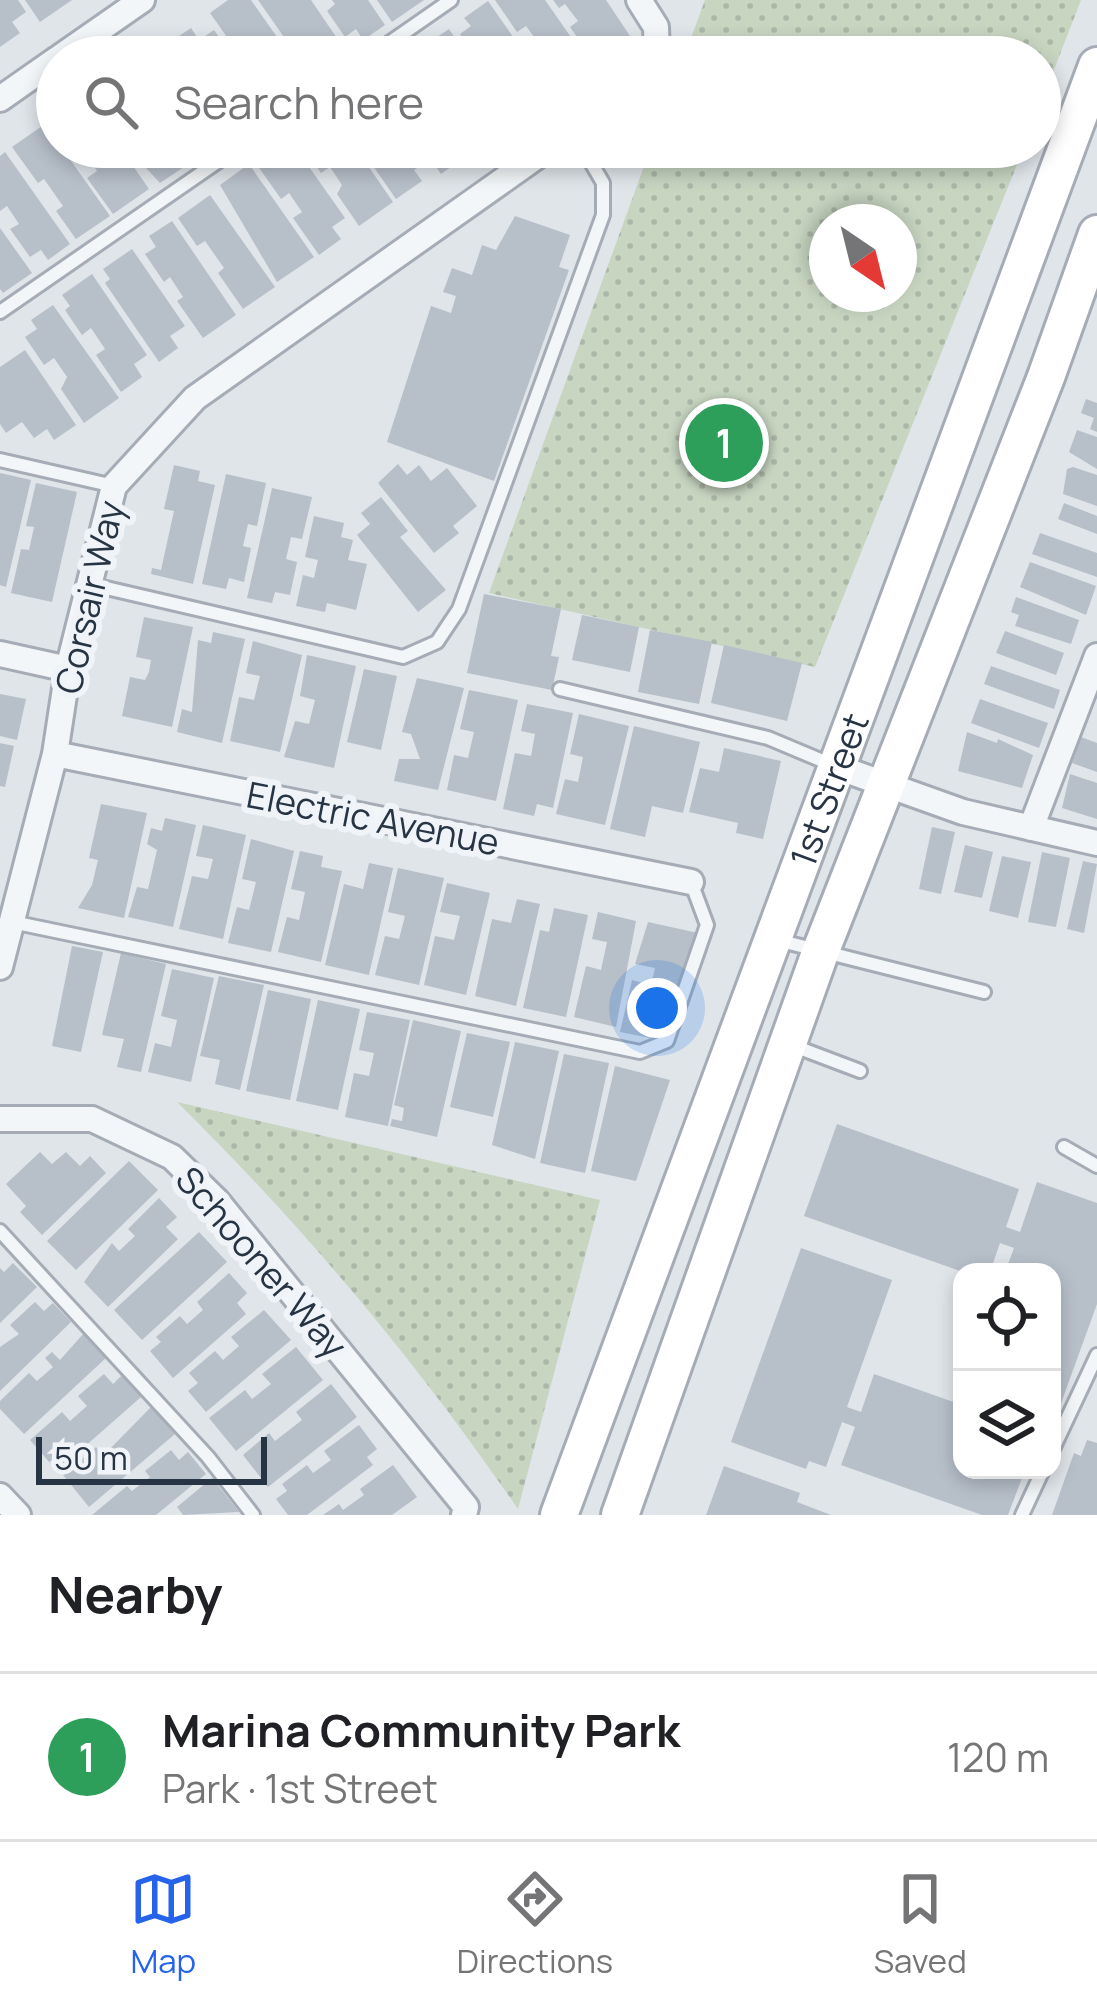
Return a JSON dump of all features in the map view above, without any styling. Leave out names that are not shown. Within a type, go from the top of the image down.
[{"type":"main road","name":"1st Street","points":[[1061,163],[1097,66]]},
{"type":"main road","name":"1st Street","points":[[559,1515],[1059,168]]},
{"type":"main road","name":"1st Street","points":[[620,1515],[820,953],[1097,234]]},
{"type":"street","points":[[90,36],[142,0]]},
{"type":"street","points":[[639,0],[653,36]]},
{"type":"street","points":[[0,99],[36,74]]},
{"type":"street","name":"Corsair Way","points":[[0,967],[56,754],[68,669],[114,486],[195,398],[520,168]]},
{"type":"street","points":[[0,654],[68,669]]},
{"type":"street","points":[[1031,828],[1097,656]]},
{"type":"street","name":"Electric Avenue","points":[[56,754],[691,883]]},
{"type":"street","points":[[837,767],[1031,828],[1097,843]]},
{"type":"street","name":"Schooner Way","points":[[0,1119],[92,1119],[172,1157],[217,1201],[465,1511]]},
{"type":"street","points":[[0,1496],[18,1515]]},
{"type":"lane","points":[[399,36],[451,0]]},
{"type":"lane","points":[[0,312],[208,168]]},
{"type":"lane","points":[[88,584],[403,657],[437,642],[459,609],[603,215],[603,184],[594,168]]},
{"type":"lane","points":[[0,460],[114,486]]},
{"type":"lane","points":[[560,689],[768,737],[837,767]]},
{"type":"lane","points":[[12,922],[640,1052],[668,1041],[706,925],[691,883]]},
{"type":"lane","points":[[770,938],[984,992]]},
{"type":"lane","points":[[788,1043],[860,1071]]},
{"type":"lane","points":[[1064,1147],[1097,1166]]},
{"type":"lane","points":[[0,1231],[208,1456],[253,1515]]},
{"type":"lane","points":[[1061,1432],[1097,1355]]},
{"type":"lane","points":[[1022,1515],[1039,1479]]},
{"type":"green space","points":[[705,0],[1081,0],[1061,52],[1061,36],[692,36]]},
{"type":"green space","points":[[643,168],[1016,168],[815,667],[489,593]]},
{"type":"green space","points":[[177,1102],[600,1200],[518,1509],[357,1297]]},
{"type":"building","points":[[0,0],[18,0],[26,12],[12,22],[20,33],[0,47]]},
{"type":"building","points":[[25,0],[72,0],[40,22]]},
{"type":"building","points":[[228,0],[251,0],[276,36],[226,36],[210,13]]},
{"type":"building","points":[[258,0],[311,0],[335,36],[283,36]]},
{"type":"building","points":[[332,0],[368,0],[385,25],[369,36],[360,36],[356,29],[344,36],[327,11],[335,4]]},
{"type":"building","points":[[377,0],[424,0],[392,22]]},
{"type":"building","points":[[495,0],[545,0],[570,36],[533,36],[526,26],[517,32]]},
{"type":"building","points":[[553,0],[606,0],[630,36],[576,36],[570,27],[578,21],[565,4],[559,8]]},
{"type":"building","points":[[488,1],[512,36],[461,36],[471,26],[464,18]]},
{"type":"building","points":[[36,130],[36,168],[76,168],[110,216],[76,239],[56,211],[63,206],[44,179],[38,183],[12,147]]},
{"type":"building","points":[[5,152],[70,244],[48,260],[41,250],[30,257],[10,229],[19,224],[7,206],[0,211],[0,156]]},
{"type":"building","points":[[95,168],[134,168],[149,189],[113,214],[87,178]]},
{"type":"building","points":[[146,168],[182,168],[160,183]]},
{"type":"building","points":[[243,168],[252,168],[314,257],[277,282],[220,185]]},
{"type":"building","points":[[259,168],[310,168],[345,218],[332,227],[341,239],[319,255],[293,218],[302,212],[289,193],[281,199]]},
{"type":"building","points":[[331,168],[370,168],[393,202],[359,226],[337,194],[342,185]]},
{"type":"building","points":[[374,168],[417,168],[422,181],[396,199]]},
{"type":"building","points":[[210,195],[275,287],[243,309],[218,273],[224,268],[205,241],[197,246],[178,218]]},
{"type":"building","points":[[515,216],[570,235],[559,267],[569,270],[494,481],[387,442],[431,306],[451,313],[456,296],[443,292],[452,268],[472,275],[482,245],[496,250]]},
{"type":"building","points":[[172,221],[236,315],[203,338],[177,301],[183,297],[170,277],[164,282],[145,254],[156,247],[149,236]]},
{"type":"building","points":[[0,228],[32,273],[3,293],[0,289]]},
{"type":"building","points":[[132,249],[185,326],[170,336],[178,348],[159,362],[105,283],[110,279],[103,269]]},
{"type":"building","points":[[92,274],[147,355],[134,364],[142,377],[121,392],[96,355],[105,349],[91,328],[82,335],[65,310],[70,306],[62,295]]},
{"type":"building","points":[[53,305],[119,398],[84,423],[61,389],[67,377],[54,358],[44,365],[25,337],[37,329],[31,320]]},
{"type":"building","points":[[25,350],[76,425],[54,440],[47,429],[34,438],[22,422],[6,433],[0,424],[0,367]]},
{"type":"building","points":[[1086,399],[1097,403],[1097,432],[1090,429],[1094,418],[1081,413]]},
{"type":"building","points":[[1077,430],[1097,437],[1097,469],[1069,452]]},
{"type":"building","points":[[398,464],[407,475],[419,465],[431,481],[447,468],[477,506],[453,526],[459,533],[434,553],[378,483]]},
{"type":"building","points":[[174,465],[200,471],[198,481],[215,485],[193,584],[151,574],[152,568],[161,570],[174,511],[164,509]]},
{"type":"building","points":[[1067,469],[1097,475],[1097,506],[1063,494]]},
{"type":"building","points":[[0,473],[31,480],[6,587],[0,585]]},
{"type":"building","points":[[226,474],[266,483],[257,526],[248,524],[243,546],[251,548],[244,582],[229,578],[226,589],[202,584]]},
{"type":"building","points":[[36,483],[77,492],[52,602],[11,593],[21,549],[29,550],[34,527],[26,526]]},
{"type":"building","points":[[272,488],[312,497],[302,539],[291,537],[286,559],[297,562],[290,595],[275,592],[272,603],[247,598]]},
{"type":"building","points":[[381,497],[408,531],[400,537],[446,590],[418,612],[357,535],[370,524],[361,513]]},
{"type":"building","points":[[1064,503],[1097,516],[1097,534],[1058,519]]},
{"type":"building","points":[[314,516],[344,523],[341,537],[353,540],[348,560],[367,564],[356,610],[327,603],[325,612],[296,606],[303,575],[314,578],[318,560],[305,557]]},
{"type":"building","points":[[1040,533],[1097,553],[1097,577],[1032,554]]},
{"type":"building","points":[[1030,562],[1096,586],[1086,615],[1020,587]]},
{"type":"building","points":[[484,594],[561,609],[551,656],[559,657],[552,690],[467,673]]},
{"type":"building","points":[[1016,597],[1079,620],[1071,644],[1015,626],[1019,615],[1011,612]]},
{"type":"building","points":[[582,615],[639,627],[630,672],[572,660]]},
{"type":"building","points":[[144,617],[193,627],[172,727],[122,716],[130,677],[145,680],[149,672],[151,660],[136,657]]},
{"type":"building","points":[[650,630],[712,642],[699,704],[638,692]]},
{"type":"building","points":[[1005,631],[1064,653],[1056,675],[996,653]]},
{"type":"building","points":[[213,632],[245,639],[222,743],[177,732],[182,709],[192,712],[198,640],[211,643]]},
{"type":"building","points":[[253,641],[302,655],[280,752],[230,741],[239,697],[254,700],[260,676],[246,673]]},
{"type":"building","points":[[724,645],[802,663],[787,721],[711,703]]},
{"type":"building","points":[[307,655],[356,666],[334,768],[284,757],[295,721],[309,724],[315,700],[300,696]]},
{"type":"building","points":[[991,666],[1060,690],[1054,709],[984,684]]},
{"type":"building","points":[[364,669],[397,676],[381,750],[347,742]]},
{"type":"building","points":[[417,678],[464,688],[438,790],[394,781],[399,759],[420,759],[411,734],[402,732]]},
{"type":"building","points":[[469,690],[518,700],[496,801],[447,790],[454,755],[468,758],[474,732],[460,729]]},
{"type":"building","points":[[0,694],[26,699],[17,740],[0,736]]},
{"type":"building","points":[[980,699],[1048,723],[1039,748],[971,723]]},
{"type":"building","points":[[527,704],[573,713],[553,808],[537,804],[534,816],[503,809],[515,753],[531,756],[535,734],[521,731]]},
{"type":"building","points":[[579,714],[629,726],[605,825],[556,814],[565,779],[578,782],[583,757],[570,754]]},
{"type":"building","points":[[634,726],[700,742],[683,813],[652,806],[645,837],[610,829]]},
{"type":"building","points":[[967,732],[1033,755],[1022,788],[958,771]]},
{"type":"building","points":[[1081,737],[1097,743],[1097,772],[1072,763]]},
{"type":"building","points":[[0,743],[14,746],[5,787],[0,786]]},
{"type":"building","points":[[724,748],[781,761],[763,839],[736,833],[738,823],[689,812],[700,768],[719,772]]},
{"type":"building","points":[[1070,774],[1097,783],[1097,819],[1062,808]]},
{"type":"building","points":[[101,804],[147,813],[124,918],[78,908],[92,885],[98,860],[89,858]]},
{"type":"building","points":[[165,818],[196,825],[173,927],[128,917],[137,887],[148,889],[157,850],[147,844],[151,828],[162,831]]},
{"type":"building","points":[[203,825],[246,835],[223,939],[179,929],[192,876],[208,879],[213,859],[196,856]]},
{"type":"building","points":[[932,827],[955,832],[941,894],[919,889]]},
{"type":"building","points":[[251,839],[294,851],[271,952],[228,943],[237,907],[249,910],[256,882],[242,879]]},
{"type":"building","points":[[965,845],[993,852],[982,898],[954,892]]},
{"type":"building","points":[[300,851],[323,856],[321,867],[342,871],[321,962],[278,952],[287,917],[299,920],[305,892],[291,889]]},
{"type":"building","points":[[1042,852],[1070,858],[1056,927],[1028,922]]},
{"type":"building","points":[[1002,856],[1031,862],[1018,918],[989,911]]},
{"type":"building","points":[[1083,861],[1097,864],[1084,933],[1067,929]]},
{"type":"building","points":[[369,863],[393,868],[369,975],[325,965],[344,884],[363,889]]},
{"type":"building","points":[[398,868],[444,878],[419,985],[375,975],[385,936],[399,939],[405,916],[388,912]]},
{"type":"building","points":[[447,883],[490,893],[466,995],[424,985],[435,936],[454,940],[460,916],[440,912]]},
{"type":"building","points":[[517,899],[540,904],[516,1006],[475,996],[492,919],[511,923]]},
{"type":"building","points":[[554,908],[588,915],[566,1017],[523,1008],[540,930],[549,932]]},
{"type":"building","points":[[598,912],[636,921],[616,1027],[574,1017],[586,966],[601,970],[607,942],[592,939]]},
{"type":"building","points":[[648,922],[698,933],[665,1032],[657,1030],[655,1039],[620,1032],[632,980],[647,984],[653,977],[655,968],[635,964]]},
{"type":"building","points":[[72,946],[103,952],[81,1052],[52,1046]]},
{"type":"building","points":[[121,953],[166,964],[141,1072],[117,1067],[124,1039],[102,1035]]},
{"type":"building","points":[[172,969],[214,978],[191,1082],[148,1072],[155,1043],[171,1047],[177,1020],[161,1016]]},
{"type":"building","points":[[219,976],[264,985],[240,1090],[215,1084],[220,1060],[200,1056]]},
{"type":"building","points":[[268,990],[311,999],[290,1100],[246,1091]]},
{"type":"building","points":[[318,1000],[360,1009],[338,1110],[296,1101]]},
{"type":"building","points":[[367,1012],[410,1020],[388,1126],[345,1117],[354,1073],[369,1076],[374,1053],[359,1050]]},
{"type":"building","points":[[413,1020],[461,1031],[437,1137],[390,1126],[392,1119],[402,1121],[404,1108],[394,1105]]},
{"type":"building","points":[[467,1033],[510,1042],[493,1117],[450,1107]]},
{"type":"building","points":[[515,1042],[559,1051],[535,1159],[492,1145]]},
{"type":"building","points":[[564,1054],[609,1063],[585,1173],[540,1163]]},
{"type":"building","points":[[615,1066],[670,1080],[636,1181],[591,1171]]},
{"type":"building","points":[[837,1124],[1019,1189],[1006,1227],[1020,1232],[1037,1182],[1097,1203],[1097,1304],[1061,1403],[1061,1263],[1008,1263],[1014,1248],[1000,1243],[993,1263],[953,1263],[953,1268],[804,1216]]},
{"type":"building","points":[[40,1152],[52,1164],[66,1152],[80,1166],[90,1156],[106,1173],[42,1235],[20,1212],[26,1206],[6,1184]]},
{"type":"building","points":[[129,1161],[158,1190],[76,1270],[47,1241]]},
{"type":"building","points":[[159,1198],[177,1217],[166,1227],[178,1239],[108,1307],[84,1282],[112,1243],[119,1251],[135,1236],[128,1229]]},
{"type":"building","points":[[199,1232],[227,1262],[142,1340],[114,1310]]},
{"type":"building","points":[[801,1248],[892,1280],[847,1407],[861,1412],[874,1374],[953,1402],[953,1479],[1022,1479],[1008,1515],[982,1515],[841,1465],[855,1427],[842,1422],[826,1467],[809,1461],[806,1469],[731,1442]]},
{"type":"building","points":[[13,1263],[37,1287],[0,1323],[0,1268],[4,1272]]},
{"type":"building","points":[[229,1273],[247,1293],[237,1303],[246,1314],[173,1378],[150,1351],[161,1342],[156,1337],[180,1316],[187,1324],[203,1310],[197,1302]]},
{"type":"building","points":[[35,1302],[44,1311],[53,1303],[71,1322],[0,1391],[0,1347],[19,1334],[10,1325]]},
{"type":"building","points":[[264,1310],[291,1340],[206,1412],[188,1391],[198,1383],[189,1373],[215,1351],[223,1360],[239,1346],[231,1337]]},
{"type":"building","points":[[84,1333],[107,1357],[24,1434],[0,1409],[0,1401],[29,1373],[37,1381],[53,1367],[45,1358],[52,1352],[60,1360]]},
{"type":"building","points":[[296,1347],[323,1380],[236,1451],[209,1418],[245,1390],[252,1399],[271,1384],[262,1374]]},
{"type":"building","points":[[104,1374],[113,1384],[122,1375],[141,1397],[57,1471],[30,1440],[62,1412],[70,1421],[87,1406],[78,1396]]},
{"type":"building","points":[[331,1384],[357,1417],[268,1487],[243,1455],[269,1433],[275,1441],[302,1420],[296,1412]]},
{"type":"building","points":[[152,1406],[175,1434],[89,1507],[63,1475],[96,1447],[103,1456]]},
{"type":"building","points":[[359,1425],[377,1449],[367,1457],[373,1465],[307,1515],[288,1515],[276,1499],[287,1491],[282,1484],[307,1465],[313,1473],[331,1460],[324,1451]]},
{"type":"building","points":[[1087,1440],[1097,1443],[1097,1515],[1052,1515],[1074,1453],[1081,1456]]},
{"type":"building","points":[[171,1450],[179,1460],[188,1452],[206,1474],[156,1515],[92,1515],[127,1486],[132,1491],[150,1477],[145,1471]]},
{"type":"building","points":[[393,1465],[417,1497],[392,1515],[323,1515],[339,1504],[343,1510],[364,1495],[360,1489]]},
{"type":"building","points":[[724,1466],[800,1493],[797,1502],[831,1515],[706,1515]]},
{"type":"building","points":[[212,1478],[239,1512],[183,1515],[177,1507]]},
{"type":"place","name":"Marina Community Park","points":[[724,443]]}]
